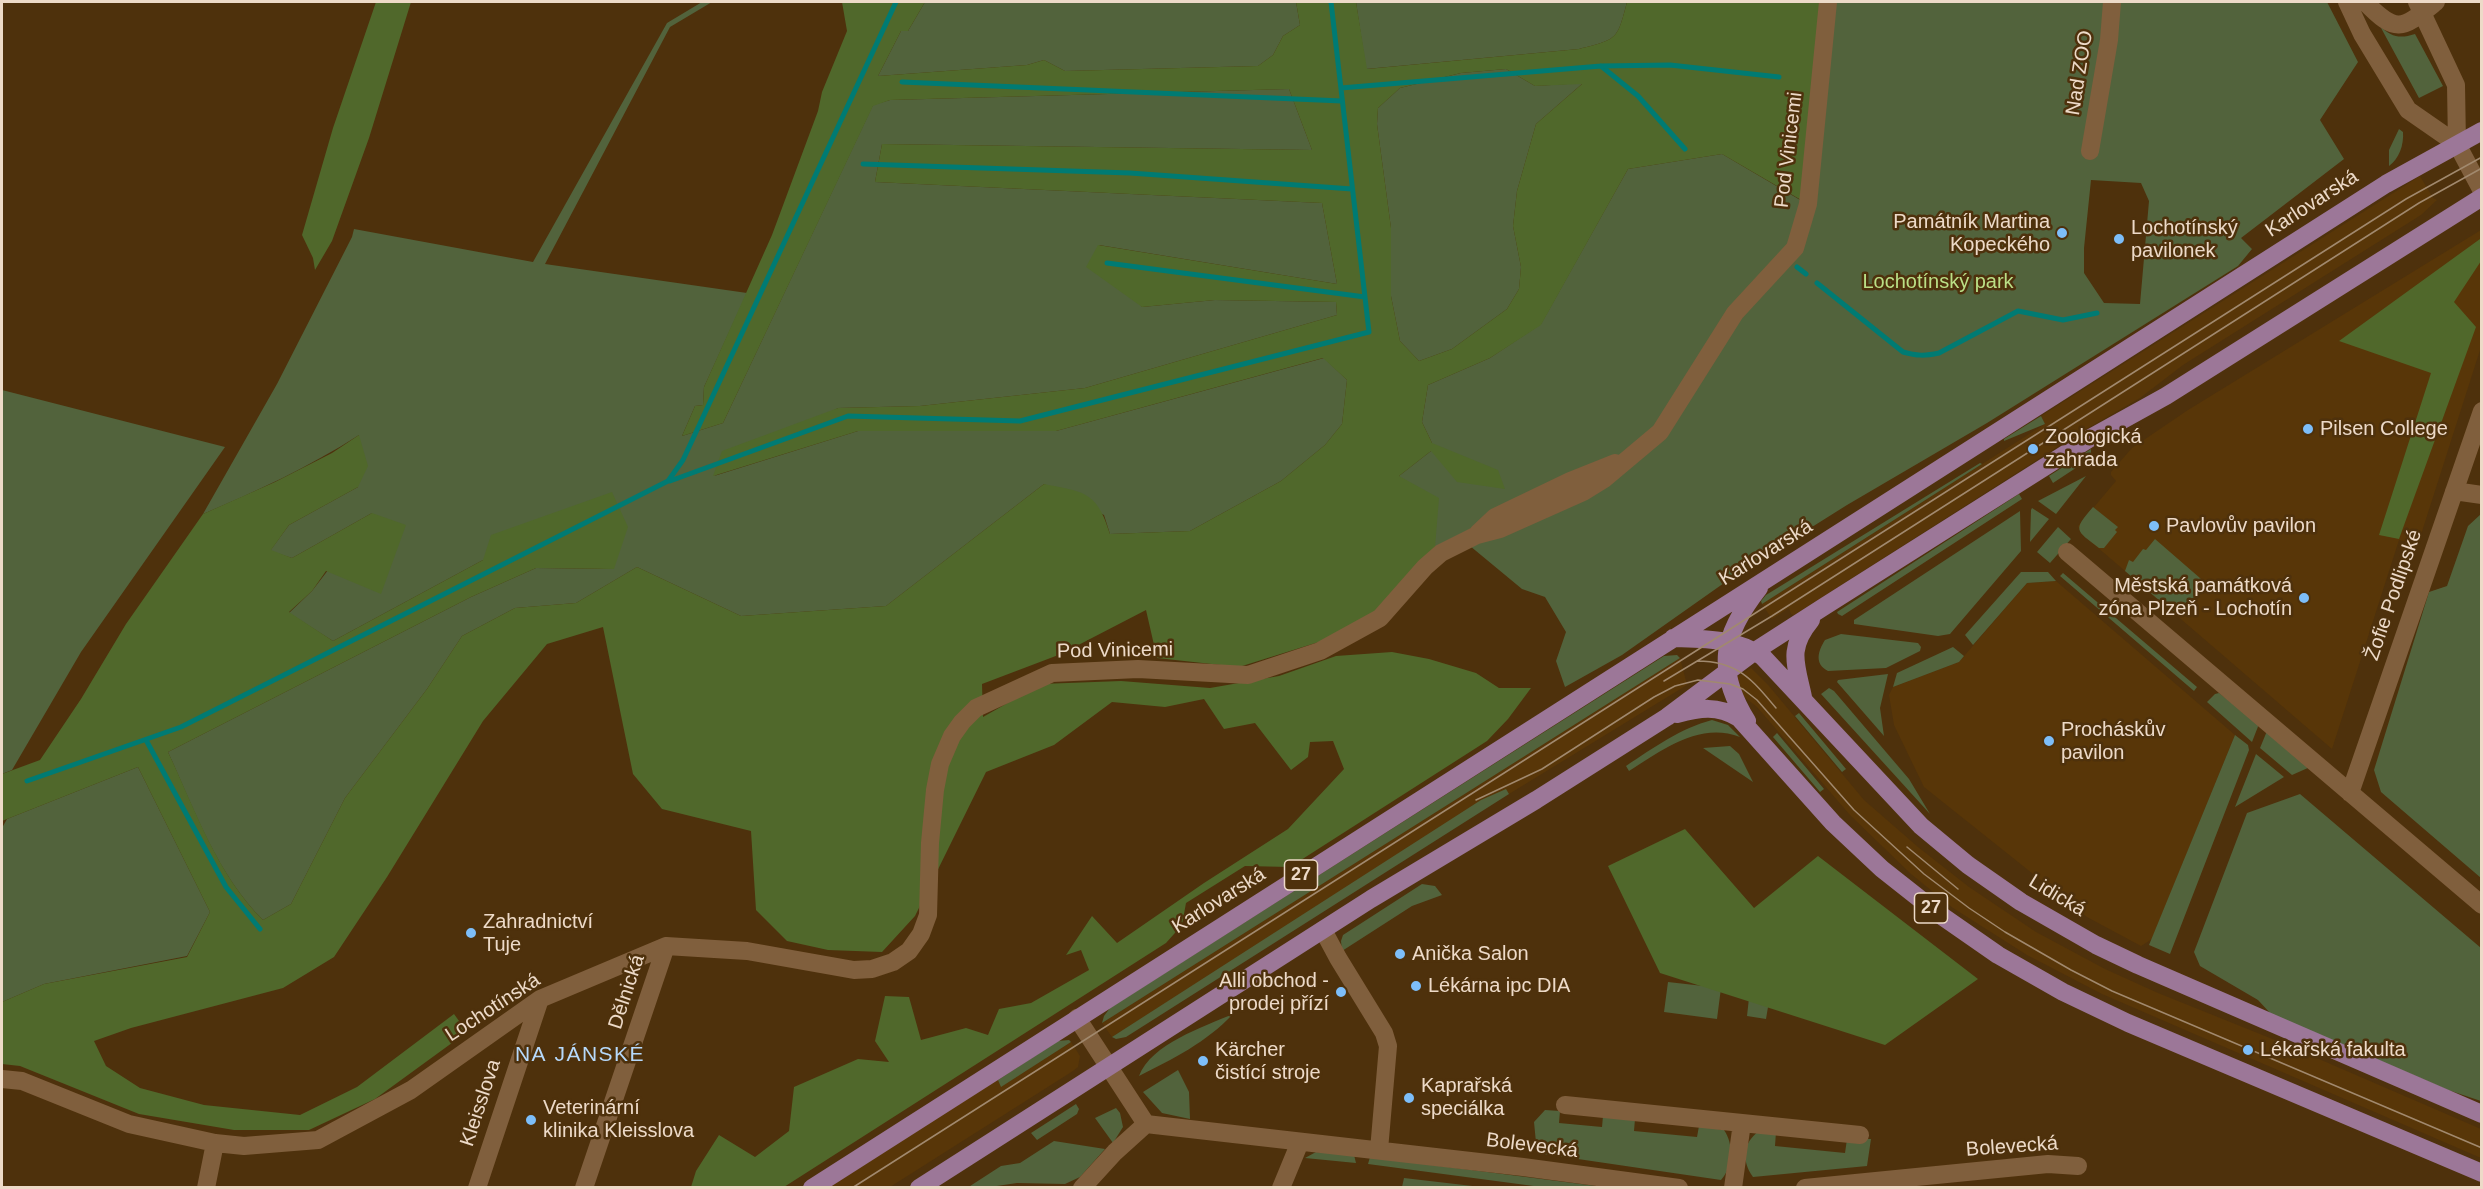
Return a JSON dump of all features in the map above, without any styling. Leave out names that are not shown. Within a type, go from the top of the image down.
[{"type":"main road","name":"Karlovarská","points":[[812,1188],[2377,189],[2481,131]]},
{"type":"main road","points":[[919,1188],[1323,930],[1667,717],[1755,651],[1825,606],[2092,437],[2166,396],[2481,197]]},
{"type":"main road","points":[[1758,738],[1739,708],[1726,673],[1729,642],[1739,616],[1767,578]]},
{"type":"main road","points":[[1803,699],[1794,654],[1796,643],[1810,620],[1825,606]]},
{"type":"main road","name":"Lidická","points":[[1673,638],[1715,639],[1755,651],[1778,671],[1921,826],[1968,865],[2048,918],[2138,965],[2481,1114]]},
{"type":"main road","points":[[1667,717],[1702,708],[1720,709],[1739,718],[1758,738]]},
{"type":"main road","name":"27","points":[[1758,738],[1833,823],[1882,868],[1938,914],[1998,955],[2063,992],[2128,1023],[2481,1173]]},
{"type":"street","name":"Pod Vinicemi","points":[[909,951],[921,934],[928,915],[934,790],[940,764],[952,736],[976,708],[1052,673],[1138,669],[1248,675],[1320,651],[1380,618],[1425,567],[1441,554],[1477,535],[1500,529],[1583,492],[1604,479],[1660,432],[1735,313],[1795,248],[1808,204],[1828,2]]},
{"type":"street","name":"Nad ZOO","points":[[2090,151],[2109,40],[2112,2]]},
{"type":"street","points":[[2348,2],[2362,34],[2408,110],[2457,144]]},
{"type":"street","points":[[2365,2],[2376,14],[2393,26],[2402,26],[2425,5],[2456,85],[2457,144],[2481,191]]},
{"type":"street","name":"Žofie Podlipské","points":[[2350,794],[2481,411]]},
{"type":"street","points":[[2454,491],[2481,495]]},
{"type":"street","points":[[2067,552],[2481,905]]},
{"type":"street","points":[[1323,930],[1384,1033],[1388,1046],[1379,1150]]},
{"type":"street","name":"Lochotínská","points":[[2,1079],[22,1081],[129,1124],[215,1143],[244,1146],[318,1140],[411,1090],[540,999],[666,946],[747,951],[854,969],[872,969],[893,962],[909,951]]},
{"type":"street","name":"Dělnická","points":[[585,1188],[666,946]]},
{"type":"street","name":"Kleisslova","points":[[477,1188],[540,999]]},
{"type":"street","points":[[1077,1018],[1146,1124],[1115,1152],[1082,1188]]},
{"type":"street","points":[[1565,1104],[1860,1135]]},
{"type":"street","points":[[1733,1188],[1742,1123]]},
{"type":"street","name":"Bolevecká","points":[[1146,1124],[1379,1150],[1679,1188]]},
{"type":"street","points":[[1281,1188],[1300,1142]]},
{"type":"street","points":[[206,1188],[215,1143]]},
{"type":"street","name":"Bolevecká","points":[[1805,1188],[2048,1164],[2078,1166]]},
{"type":"shaded area","points":[[2420,176],[2433,198],[2437,200],[2421,215],[2183,365],[2140,398],[2076,435],[1794,615],[1791,614],[1789,608],[1772,619],[1762,604],[2045,424],[2041,416]]},
{"type":"shaded area","name":"Pilsen College","points":[[2481,230],[2481,347],[2418,544],[2399,540],[2332,749],[2082,534],[2078,526],[2116,481],[2111,472],[2132,448],[2188,410]]},
{"type":"shaded area","points":[[2056,581],[2235,735],[2152,939],[2141,946],[2087,917],[1924,787],[1894,725],[1889,695],[1893,687],[1959,662],[2027,583]]},
{"type":"shaded area","points":[[1680,658],[1687,685],[1509,794],[1506,790],[1112,1037],[1102,1023]]},
{"type":"shaded area","points":[[1751,668],[1769,686],[1864,800],[1969,887],[2036,932],[2105,969],[2158,993],[2275,1040],[2481,1129],[2481,1158],[2102,994],[2027,955],[1953,908],[1911,874],[1850,815],[1757,707],[1743,696],[1732,680]]},
{"type":"shaded area","points":[[1071,1042],[1080,1056],[1078,1067],[890,1187],[828,1188],[998,1079],[1002,1086]]},
{"type":"green space","points":[[376,2],[411,2],[369,138],[332,241],[315,270],[313,258],[302,235],[333,128]]},
{"type":"green space","points":[[702,2],[712,2],[670,27],[545,264],[747,293],[704,387],[703,405],[695,406],[682,436],[723,423],[873,105],[890,100],[1289,89],[1312,150],[882,144],[875,182],[1322,203],[1337,284],[1099,245],[1142,307],[1215,300],[1336,302],[1337,315],[1085,388],[920,406],[838,408],[714,476],[858,431],[1056,431],[1324,358],[1347,380],[1342,424],[1325,445],[1281,481],[1190,531],[1110,534],[1104,515],[1044,484],[886,606],[741,616],[637,567],[576,603],[515,608],[462,636],[427,689],[345,798],[291,904],[263,920],[233,883],[208,841],[168,752],[471,597],[536,568],[614,569],[483,560],[333,641],[289,613],[312,591],[372,513],[292,558],[270,551],[289,525],[358,487],[359,435],[282,478],[203,514],[277,384],[354,229],[533,262],[667,23]]},
{"type":"green space","points":[[842,2],[925,2],[908,31],[901,31],[878,76],[1027,65],[1044,60],[1065,71],[1258,66],[1273,55],[1283,36],[1300,25],[1296,2],[1356,2],[1367,69],[1579,49],[1602,43],[1614,36],[1621,24],[1627,2],[1828,2],[1808,204],[1722,154],[1628,169],[1541,325],[1490,358],[1428,385],[1422,422],[1432,443],[1498,470],[1505,489],[1457,482],[1431,451],[1399,476],[1439,498],[1435,547],[1374,613],[1322,641],[1239,667],[1157,658],[1146,610],[1061,654],[982,684],[983,717],[1041,684],[1121,681],[1210,688],[1279,676],[1336,656],[1392,652],[1429,659],[1476,673],[1499,688],[1531,688],[1508,719],[1487,741],[1290,867],[1245,866],[1186,903],[1182,925],[1166,943],[784,1187],[691,1187],[696,1171],[719,1135],[755,1157],[789,1131],[794,1087],[858,1059],[889,1062],[875,1041],[885,996],[909,997],[921,1040],[966,1028],[988,1035],[999,1009],[1031,1003],[1089,970],[1081,950],[1066,955],[1092,916],[1117,943],[1288,829],[1344,769],[1333,741],[1310,742],[1308,757],[1291,770],[1255,723],[1224,729],[1204,699],[1165,707],[1112,702],[1054,745],[986,772],[915,916],[882,952],[828,950],[787,941],[756,910],[751,831],[662,809],[633,774],[603,627],[547,644],[483,721],[387,877],[334,957],[283,988],[131,1028],[94,1041],[106,1066],[140,1088],[204,1105],[300,1115],[357,1087],[454,1014],[467,1032],[375,1099],[309,1130],[234,1130],[139,1114],[20,1066],[2,1064],[2,1002],[44,984],[187,957],[210,912],[138,767],[2,821],[2,774],[40,760],[81,699],[126,624],[203,514],[275,482],[332,453],[359,435],[368,466],[358,487],[289,525],[271,550],[292,558],[372,513],[406,525],[381,594],[326,571],[312,591],[289,612],[333,641],[483,560],[491,535],[612,492],[628,527],[614,569],[536,568],[471,597],[168,752],[220,862],[247,902],[263,920],[291,904],[345,798],[427,689],[462,636],[515,608],[576,603],[637,567],[741,616],[886,606],[1044,484],[1079,492],[1094,501],[1100,509],[1110,534],[1190,531],[1281,481],[1325,445],[1342,424],[1347,380],[1323,358],[1056,431],[858,431],[713,476],[722,451],[838,408],[920,406],[1085,388],[1337,315],[1336,302],[1215,300],[1142,307],[1086,267],[1098,245],[1337,284],[1322,203],[875,182],[882,144],[1312,150],[1289,89],[890,100],[873,106],[723,423],[682,436],[695,406],[703,405],[704,387],[772,235],[818,111],[822,92],[847,31]],"holes":[[[1506,69],[1535,86],[1582,84],[1536,124],[1517,191],[1513,226],[1521,267],[1519,289],[1507,309],[1452,349],[1419,361],[1400,341],[1391,296],[1391,228],[1377,124],[1378,108],[1400,88],[1461,73]]]},
{"type":"green space","points":[[925,2],[1296,2],[1300,25],[1283,36],[1273,55],[1258,66],[1065,71],[1044,60],[1027,65],[878,76],[901,31],[908,31]]},
{"type":"green space","points":[[1356,2],[1627,2],[1621,24],[1614,36],[1602,43],[1579,49],[1366,69]]},
{"type":"green space","name":"Lochotínský park","points":[[1828,2],[2327,2],[2358,62],[2320,120],[2344,159],[2241,238],[2252,249],[2238,266],[1987,423],[1847,505],[1734,576],[1622,655],[1565,687],[1556,661],[1566,632],[1545,597],[1522,589],[1464,541],[1435,547],[1399,476],[1431,451],[1432,443],[1422,422],[1428,385],[1490,358],[1541,324],[1628,169],[1722,154],[1807,204]],"holes":[[[2091,180],[2141,183],[2149,201],[2140,304],[2104,303],[2084,273],[2084,248]]]},
{"type":"green space","points":[[2380,26],[2396,36],[2415,34],[2443,86],[2419,98]]},
{"type":"green space","points":[[1506,69],[1535,86],[1583,83],[1536,124],[1517,191],[1513,226],[1521,267],[1519,289],[1507,309],[1452,349],[1419,361],[1400,341],[1391,296],[1391,228],[1377,124],[1378,108],[1400,88],[1461,73]]},
{"type":"green space","points":[[2399,129],[2403,132],[2402,147],[2396,160],[2389,166],[2389,150]]},
{"type":"green space","points":[[2480,239],[2481,261],[2454,302],[2476,327],[2399,539],[2379,535],[2431,373],[2339,341]]},
{"type":"green space","points":[[2,390],[225,447],[81,652],[12,770],[2,774]]},
{"type":"green space","points":[[2041,416],[2045,424],[2004,441],[2004,439]]},
{"type":"green space","points":[[2091,449],[2091,458],[2053,483],[2049,476]]},
{"type":"green space","points":[[1980,463],[1982,464],[1762,604],[1761,601],[1766,595]]},
{"type":"green space","points":[[2086,476],[2056,514],[2038,501]]},
{"type":"green space","points":[[2019,494],[2022,499],[1842,616],[1838,614],[1837,612]]},
{"type":"green space","points":[[2093,507],[2118,527],[2115,530],[2117,532],[2104,548],[2099,548],[2080,530],[2082,521]]},
{"type":"green space","points":[[2032,508],[2049,519],[2030,542],[2031,510]]},
{"type":"green space","points":[[2020,511],[2021,551],[1950,634],[1938,636],[1854,624],[1854,620]]},
{"type":"green space","points":[[2481,514],[2481,878],[2381,792],[2374,770],[2429,592],[2447,586],[2468,526]]},
{"type":"green space","points":[[2058,527],[2071,539],[2050,563],[2037,552]]},
{"type":"green space","points":[[2155,539],[2208,585],[2187,607],[2183,605],[2175,614],[2125,571],[2129,560],[2133,562]]},
{"type":"green space","points":[[2021,572],[2048,572],[2056,581],[2027,583],[1973,645],[1965,635]]},
{"type":"green space","points":[[2063,573],[2197,687],[2194,691],[2060,576]]},
{"type":"green space","points":[[1841,634],[1918,643],[1921,647],[1920,651],[1886,668],[1828,671],[1819,661],[1821,648],[1825,640]]},
{"type":"green space","points":[[1953,647],[1964,656],[1959,662],[1893,687],[1897,673]]},
{"type":"green space","points":[[1677,655],[1680,658],[1102,1023],[1110,1008],[1664,656]]},
{"type":"green space","points":[[1888,674],[1880,708],[1884,736],[1837,682],[1838,680]]},
{"type":"green space","points":[[1829,688],[1909,779],[1930,814],[1821,694]]},
{"type":"green space","points":[[2219,693],[2259,724],[2252,742],[2207,702]]},
{"type":"green space","points":[[1799,713],[1846,769],[1842,772],[1795,716]]},
{"type":"green space","points":[[1712,720],[1728,725],[1740,737],[1725,733],[1695,735],[1667,747],[1629,771],[1626,766],[1678,733]]},
{"type":"green space","points":[[2267,731],[2310,767],[2292,775],[2260,748]]},
{"type":"green space","points":[[1777,733],[1824,789],[1820,792],[1773,737]]},
{"type":"green space","points":[[2235,735],[2248,745],[2249,750],[2170,954],[2149,945]]},
{"type":"green space","points":[[1730,746],[1739,754],[1753,782],[1703,748]]},
{"type":"green space","points":[[2256,754],[2284,777],[2235,807]]},
{"type":"green space","points":[[138,767],[210,912],[187,956],[44,984],[2,1002],[2,828],[7,819]]},
{"type":"green space","points":[[1506,789],[1509,794],[1126,1037],[1116,1039],[1112,1037],[1481,800]]},
{"type":"green space","points":[[2300,794],[2481,948],[2481,1101],[2448,1090],[2271,1014],[2258,1000],[2200,966],[2194,952],[2247,813]]},
{"type":"green space","points":[[1685,829],[1754,908],[1818,856],[1978,979],[1885,1045],[1660,973],[1608,866]]},
{"type":"green space","points":[[1422,884],[1435,886],[1442,895],[1412,906],[1342,951],[1343,935]]},
{"type":"green space","points":[[1668,982],[1721,988],[1717,1019],[1664,1012]]},
{"type":"green space","points":[[1749,998],[1769,1001],[1766,1019],[1747,1016]]},
{"type":"green space","points":[[1233,1014],[1201,1041],[1139,1076],[1145,1065],[1166,1046],[1193,1031]]},
{"type":"green space","points":[[1069,1040],[1071,1042],[1001,1087],[998,1080],[1058,1041]]},
{"type":"green space","points":[[1178,1070],[1189,1092],[1190,1119],[1162,1113],[1143,1092]]},
{"type":"green space","points":[[1076,1104],[1079,1109],[1077,1114],[1037,1140],[1031,1133]]},
{"type":"green space","points":[[1116,1108],[1120,1113],[1123,1127],[1113,1143],[1095,1118]]},
{"type":"green space","points":[[1545,1110],[1560,1111],[1559,1123],[1602,1127],[1603,1116],[1635,1119],[1634,1131],[1697,1137],[1699,1126],[1724,1130],[1731,1149],[1728,1169],[1721,1180],[1537,1153],[1534,1122]]},
{"type":"green space","points":[[1759,1131],[1776,1132],[1775,1146],[1845,1153],[1847,1139],[1871,1139],[1867,1166],[1753,1177],[1745,1158],[1747,1146]]},
{"type":"green space","points":[[1054,1141],[1105,1149],[1080,1177],[1065,1184],[1017,1183],[967,1188],[1001,1166],[1020,1163]]},
{"type":"green space","points":[[1316,1152],[1354,1155],[1356,1163],[1305,1158]]},
{"type":"green space","points":[[1370,1157],[1604,1187],[1541,1187],[1368,1164]]},
{"type":"green space","points":[[1404,1178],[1481,1187],[1402,1187]]},
{"type":"waterway","points":[[27,781],[181,727],[668,481],[683,460],[896,2]]},
{"type":"waterway","points":[[670,481],[848,416],[1020,421],[1369,332],[1331,2]]},
{"type":"waterway","points":[[1341,88],[1601,66],[1670,65],[1779,77]]},
{"type":"waterway","points":[[1601,66],[1638,96],[1685,149]]},
{"type":"waterway","points":[[902,82],[1342,101]]},
{"type":"waterway","points":[[863,164],[1130,173],[1352,189]]},
{"type":"waterway","points":[[1107,263],[1365,297]]},
{"type":"waterway","points":[[1797,267],[1806,274]]},
{"type":"waterway","points":[[1817,283],[1903,352],[1917,355],[1939,353],[2018,311],[2063,320],[2097,313]]},
{"type":"waterway","points":[[146,740],[226,887],[260,929]]},
{"type":"tram line","points":[[852,1188],[2406,199],[2482,157]]},
{"type":"tram line","points":[[1664,681],[1772,616],[2419,203],[2482,168]]},
{"type":"tram line","points":[[1697,661],[1723,664],[1733,668],[1751,680],[1776,708]]},
{"type":"tram line","points":[[1476,800],[1542,769],[1675,686],[1698,680],[1730,684],[1743,689],[1757,700],[1854,810],[1924,874],[2005,932],[2112,991],[2482,1148]]},
{"type":"tram line","points":[[1907,847],[1958,889]]},
{"type":"place","name":"Památník Martina Kopeckého","points":[[2062,233]]},
{"type":"place","name":"Lochotínský pavilonek","points":[[2119,239]]},
{"type":"place","name":"Pilsen College","points":[[2308,429]]},
{"type":"place","name":"Zoologická zahrada","points":[[2033,449]]},
{"type":"place","name":"Pavlovův pavilon","points":[[2154,526]]},
{"type":"place","name":"Městská památková zóna Plzeň - Lochotín","points":[[2304,598]]},
{"type":"place","name":"Procháskův pavilon","points":[[2049,741]]},
{"type":"place","name":"Zahradnictví Tuje","points":[[471,933]]},
{"type":"place","name":"Anička Salon","points":[[1400,954]]},
{"type":"place","name":"Lékárna ipc DIA","points":[[1416,986]]},
{"type":"place","name":"Alli obchod - prodej přízí","points":[[1341,992]]},
{"type":"place","name":"Lékařská fakulta","points":[[2248,1050]]},
{"type":"place","name":"Kärcher čistící stroje","points":[[1203,1061]]},
{"type":"place","name":"Kaprařská speciálka","points":[[1409,1098]]},
{"type":"place","name":"Veterinární klinika Kleisslova","points":[[531,1120]]},
{"type":"district","name":"NA JÁNSKÉ","points":[[580,1055]]}]
